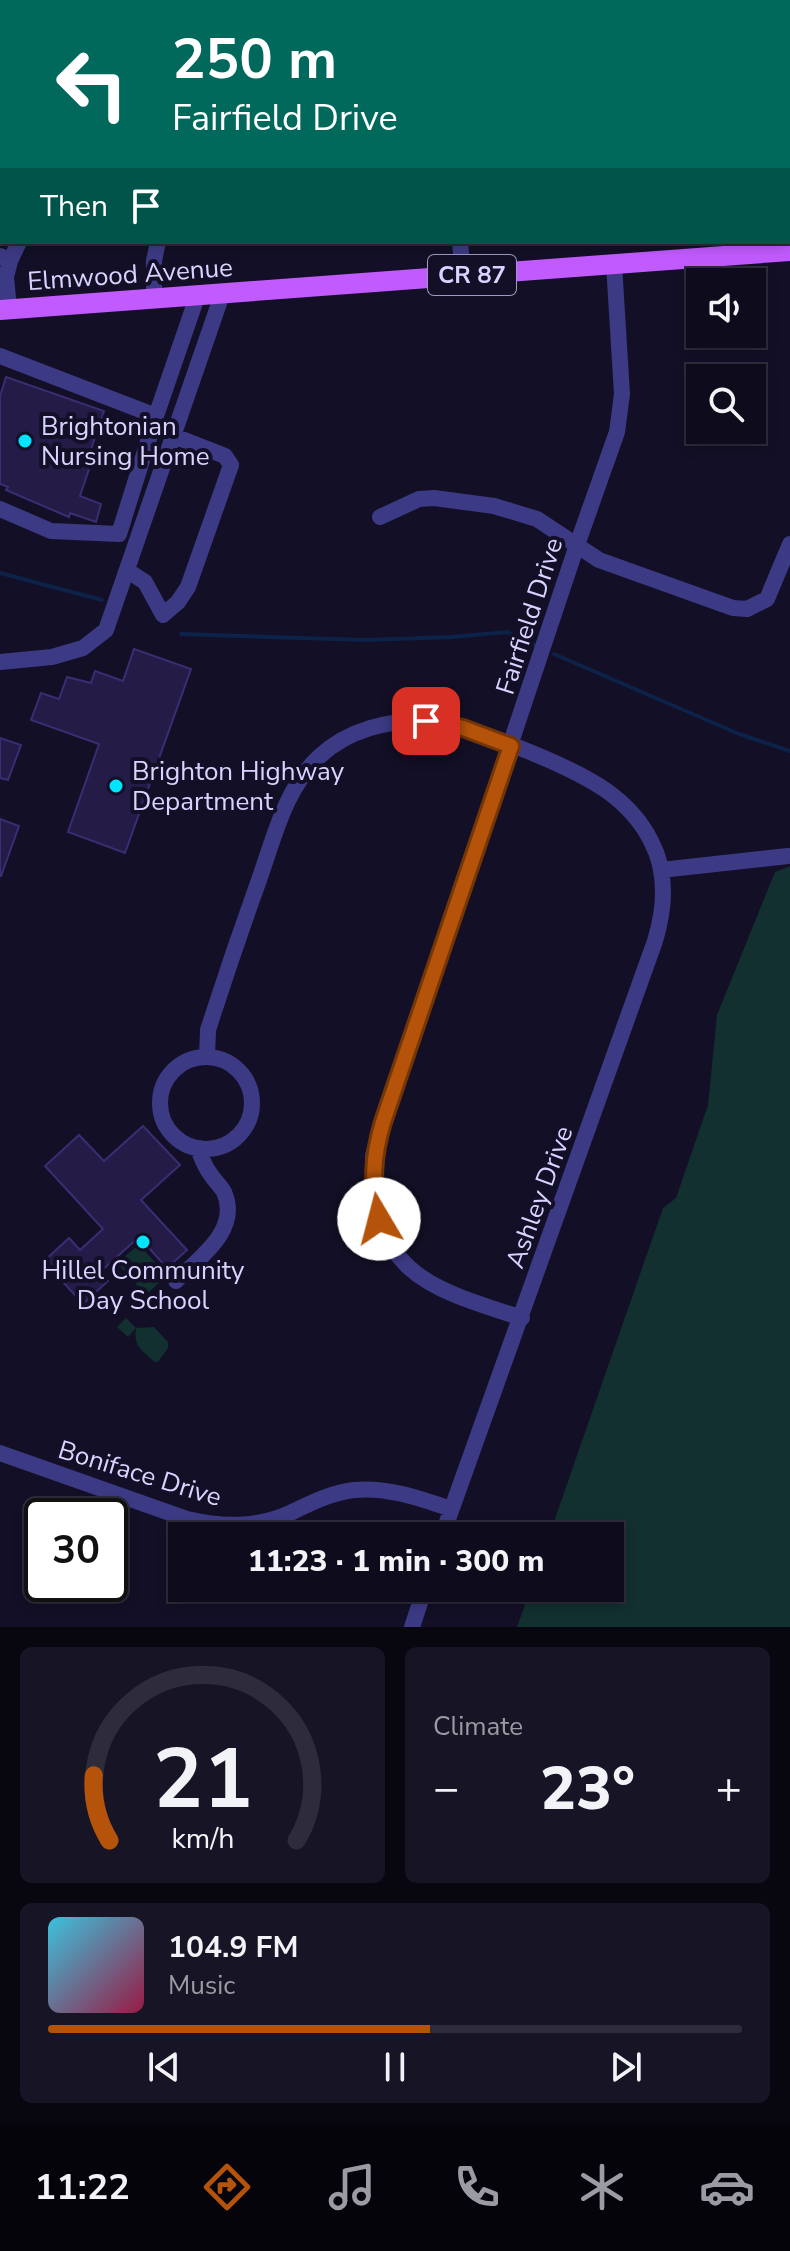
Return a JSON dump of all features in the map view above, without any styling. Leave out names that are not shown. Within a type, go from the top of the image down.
[{"type":"main road","name":"Elmwood Avenue","points":[[5,309],[790,251]]},
{"type":"street","points":[[154,297],[154,261],[158,244]]},
{"type":"street","points":[[460,244],[463,276]]},
{"type":"street","points":[[5,258],[5,309]]},
{"type":"street","name":"Fairfield Drive","points":[[522,1318],[450,1295],[411,1272],[392,1246],[379,1219],[373,1188],[373,1155],[577,545],[611,454],[620,415],[621,367],[614,264]]},
{"type":"street","points":[[0,662],[52,657],[83,648],[106,630],[223,292]]},
{"type":"street","points":[[0,509],[51,531],[119,534],[198,294]]},
{"type":"street","points":[[0,356],[156,416]]},
{"type":"street","points":[[128,571],[145,582],[163,615],[178,602],[188,587],[231,465],[225,456],[174,436]]},
{"type":"street","points":[[380,517],[419,499],[494,506],[537,519],[599,560],[725,606],[747,609],[762,603],[771,594],[790,544]]},
{"type":"street","points":[[207,1057],[208,1030],[287,802],[320,756],[358,732],[407,721],[443,723],[511,746]]},
{"type":"street","name":"Ashley Drive","points":[[447,1522],[655,941],[663,905],[661,870],[652,842],[622,802],[592,782],[511,746]]},
{"type":"street","points":[[661,870],[788,856]]},
{"type":"street","points":[[207,1057],[221,1060],[243,1075],[249,1087],[251,1115],[237,1138],[212,1149],[198,1149],[184,1144],[172,1134],[160,1107],[162,1091],[178,1067],[207,1057]]},
{"type":"street","points":[[176,1281],[216,1242],[229,1213],[222,1189],[207,1170],[198,1149]]},
{"type":"street","name":"Boniface Drive","points":[[0,1453],[187,1519],[210,1524],[249,1524],[274,1519],[309,1503],[352,1491],[388,1491],[451,1509]]},
{"type":"street","points":[[412,1627],[420,1602]]},
{"type":"green space","points":[[790,866],[790,1627],[517,1627],[526,1602],[624,1602],[624,1522],[554,1522],[663,1208],[676,1198],[708,1105],[717,1015],[775,872]]},
{"type":"green space","points":[[136,1247],[142,1248],[167,1275],[146,1295],[117,1263]]},
{"type":"green space","points":[[126,1318],[136,1328],[128,1337],[117,1327]]},
{"type":"green space","points":[[154,1327],[168,1342],[168,1348],[158,1362],[140,1348],[136,1328]]},
{"type":"building","name":"Brightonian Nursing Home","points":[[6,377],[104,411],[85,467],[89,469],[80,496],[101,504],[96,522],[70,513],[69,517],[6,490],[8,487],[0,484],[0,396]]},
{"type":"building","name":"Brighton Highway Department","points":[[134,649],[191,669],[125,853],[68,832],[99,744],[31,720],[41,693],[59,699],[67,677],[91,683],[95,671],[123,681]]},
{"type":"building","points":[[0,738],[21,745],[8,780],[0,778]]},
{"type":"building","points":[[0,819],[19,826],[1,876],[0,876]]},
{"type":"building","points":[[143,1126],[180,1165],[141,1200],[187,1250],[167,1268],[139,1237],[100,1272],[108,1281],[83,1304],[44,1261],[69,1238],[80,1250],[103,1229],[45,1166],[79,1135],[104,1161]]},
{"type":"waterway","points":[[0,573],[102,600]]},
{"type":"waterway","points":[[181,634],[365,640],[507,632],[535,645]]},
{"type":"waterway","points":[[554,654],[739,734],[790,751]]},
{"type":"place","name":"Brightonian Nursing Home","points":[[25,441]]},
{"type":"place","name":"Brighton Highway Department","points":[[116,786]]},
{"type":"place","name":"Hillel Community Day School","points":[[143,1242]]},
{"type":"route","points":[[379,1219],[373,1188],[373,1155],[511,746],[463,728],[426,721]]}]
